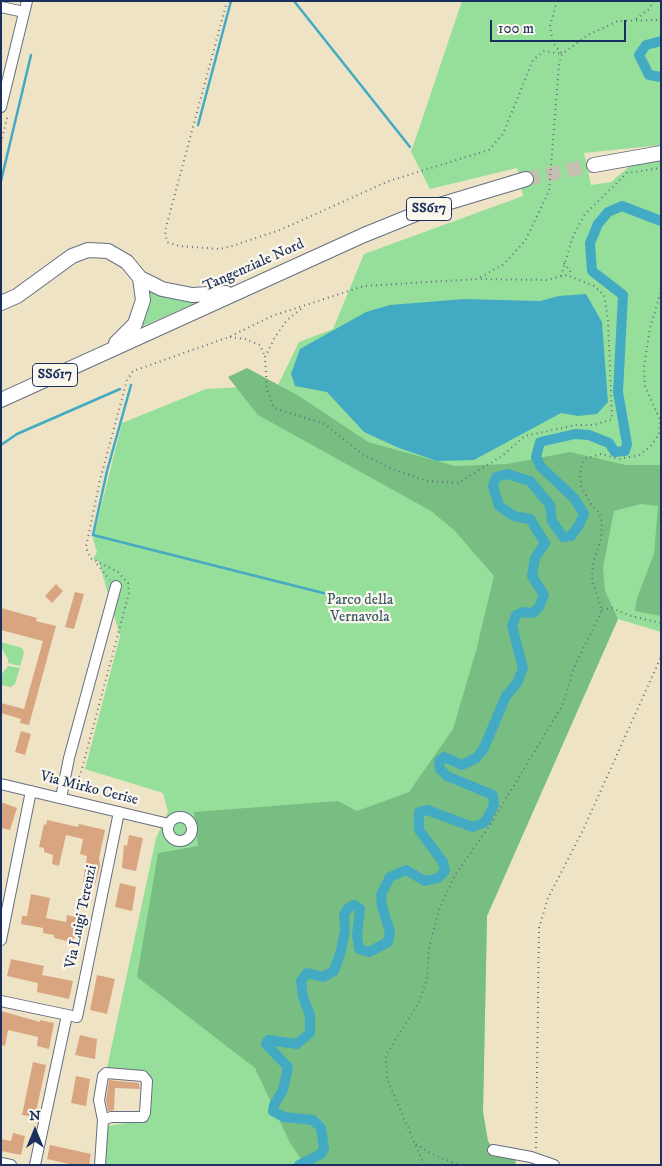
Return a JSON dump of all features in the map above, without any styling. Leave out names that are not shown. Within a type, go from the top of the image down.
[{"type":"highway","points":[[594,165],[626,166],[661,154]]},
{"type":"highway","name":"Tangenziale Nord","points":[[1,400],[356,238],[433,207],[526,179]]},
{"type":"highway","points":[[3,302],[17,296],[72,256],[88,250],[108,251],[127,262],[140,278],[162,289],[192,295],[234,293]]},
{"type":"highway","points":[[109,350],[135,324],[143,300],[140,278]]},
{"type":"street","points":[[1,107],[27,1]]},
{"type":"street","points":[[1,7],[24,12]]},
{"type":"street","points":[[61,798],[116,586]]},
{"type":"street","name":"Via Mirko Cerise","points":[[1,784],[169,824]]},
{"type":"street","points":[[1,940],[31,790]]},
{"type":"street","name":"Via Luigi Terenzi","points":[[67,1015],[77,1017],[119,812]]},
{"type":"street","points":[[1,1001],[67,1015],[36,1165]]},
{"type":"street","points":[[100,1165],[102,1120],[99,1110],[102,1076],[106,1073],[143,1076],[147,1081],[145,1113],[143,1117],[111,1116],[102,1120]]},
{"type":"street","points":[[493,1150],[531,1157],[554,1165]]},
{"type":"street","points":[[1,1163],[11,1165]]},
{"type":"path","points":[[227,1],[165,231],[167,242],[179,246],[220,249],[232,246],[280,230],[389,181],[489,150],[503,134],[533,60],[544,51],[562,54]]},
{"type":"path","points":[[556,1],[550,26],[553,44],[562,54]]},
{"type":"path","points":[[636,19],[654,1]]},
{"type":"path","points":[[477,279],[504,264],[525,241],[549,192],[559,65],[562,54],[588,35],[618,21],[636,19],[661,20]]},
{"type":"path","points":[[560,277],[573,236],[586,214],[626,166],[661,168]]},
{"type":"path","points":[[564,263],[568,271],[575,277]]},
{"type":"path","points":[[64,785],[80,776],[129,593],[128,583],[118,572],[90,558],[86,547],[100,480],[127,380],[133,371],[228,337],[272,316],[364,286],[477,279],[546,280],[567,275],[594,286],[604,296],[608,320],[612,419],[594,425],[576,424],[525,436],[502,456],[458,483],[427,481],[392,469],[362,454],[325,424],[274,408],[267,389],[265,357],[260,345],[245,339],[228,337]]},
{"type":"path","points":[[424,1165],[388,1079],[386,1055],[419,1002],[427,979],[429,948],[439,910],[455,875],[490,825],[562,706],[574,668],[602,610],[592,580],[593,563],[601,539],[602,523],[599,512],[592,506],[581,486],[580,469],[585,459],[601,454],[619,459],[639,455],[650,447],[659,434],[660,420],[645,386],[644,367],[650,328],[661,291]]},
{"type":"path","points":[[265,357],[275,337],[287,320],[301,308]]},
{"type":"path","points":[[96,562],[116,586]]},
{"type":"path","points":[[602,610],[612,608],[632,616],[661,623]]},
{"type":"path","points":[[531,1157],[536,1147],[539,928],[548,898],[583,830],[661,657]]},
{"type":"path","points":[[416,1144],[432,1154],[458,1165]]},
{"type":"green space","name":"Parco della Vernavola","points":[[462,1],[661,1],[661,145],[584,153],[591,185],[611,182],[631,165],[661,161],[661,632],[618,619],[487,916],[483,1112],[488,1141],[496,1154],[515,1165],[105,1165],[107,1126],[146,1120],[147,1076],[107,1068],[156,838],[168,812],[163,793],[85,769],[120,636],[99,562],[93,559],[97,552],[93,539],[122,423],[206,389],[278,385],[299,342],[333,329],[364,254],[523,196],[517,168],[430,189],[411,152]]},
{"type":"green space","points":[[144,284],[195,301],[195,303],[139,328]]},
{"type":"green space","points":[[247,368],[299,396],[368,442],[455,466],[507,464],[570,452],[626,465],[661,465],[661,616],[635,611],[637,598],[654,554],[658,506],[641,504],[614,511],[603,567],[605,591],[618,619],[487,916],[483,1112],[488,1141],[496,1154],[517,1156],[515,1165],[305,1165],[290,1143],[255,1068],[137,977],[158,853],[198,846],[194,812],[338,801],[357,811],[409,792],[453,729],[476,651],[494,576],[455,531],[431,511],[258,415],[228,377]]},
{"type":"green space","points":[[1,642],[22,648],[24,653],[20,666],[8,663],[8,659],[1,647]]},
{"type":"green space","points":[[8,666],[20,668],[15,684],[11,687],[1,685],[1,675]]},
{"type":"water","points":[[586,294],[602,322],[608,402],[597,414],[578,416],[561,413],[474,460],[437,461],[399,448],[364,432],[327,392],[295,386],[291,374],[300,349],[366,312],[390,305],[464,299],[540,301],[559,296]]},
{"type":"building","points":[[56,584],[63,591],[52,603],[45,596]]},
{"type":"building","points":[[75,592],[84,594],[74,629],[65,627]]},
{"type":"building","points":[[1,608],[37,618],[36,621],[56,626],[29,725],[20,723],[21,719],[1,713],[1,703],[24,709],[43,641],[1,630]]},
{"type":"building","points":[[21,731],[31,734],[25,755],[15,752]]},
{"type":"building","points":[[1,802],[17,808],[10,830],[1,828]]},
{"type":"building","points":[[47,820],[78,827],[79,824],[105,830],[99,858],[100,866],[95,885],[83,882],[87,856],[80,854],[83,839],[66,835],[59,866],[52,864],[53,855],[44,852],[44,848],[39,847],[44,824],[46,825]]},
{"type":"building","points":[[129,835],[143,838],[136,871],[122,868],[124,845],[127,846]]},
{"type":"building","points":[[120,883],[136,887],[132,911],[115,907]]},
{"type":"building","points":[[31,894],[50,898],[46,918],[66,922],[67,915],[79,918],[74,940],[68,938],[67,941],[54,938],[54,935],[43,933],[43,928],[21,924],[22,916],[27,916]]},
{"type":"building","points":[[11,959],[44,966],[42,975],[73,981],[69,999],[37,992],[38,983],[7,976]]},
{"type":"building","points":[[97,975],[115,979],[107,1014],[90,1010]]},
{"type":"building","points":[[1,1011],[40,1022],[40,1020],[54,1023],[49,1049],[37,1046],[38,1037],[8,1030],[5,1046],[1,1045]]},
{"type":"building","points":[[80,1035],[97,1039],[95,1059],[75,1055]]},
{"type":"building","points":[[33,1062],[46,1065],[35,1117],[22,1115]]},
{"type":"building","points":[[76,1076],[90,1079],[86,1106],[71,1103]]},
{"type":"building","points":[[109,1080],[139,1083],[140,1089],[115,1088],[114,1110],[108,1111],[106,1100]]},
{"type":"building","points":[[13,1133],[25,1136],[21,1155],[1,1151],[1,1139],[11,1141]]},
{"type":"building","points":[[50,1145],[91,1154],[89,1165],[74,1165],[47,1159]]},
{"type":"waterway","points":[[198,125],[231,1]]},
{"type":"waterway","points":[[294,1],[410,147]]},
{"type":"waterway","points":[[661,41],[646,45],[639,55],[649,75],[661,77]]},
{"type":"waterway","points":[[1,181],[31,55]]},
{"type":"waterway","points":[[299,1165],[321,1154],[324,1148],[321,1128],[313,1120],[284,1117],[273,1111],[274,1105],[283,1090],[288,1067],[266,1044],[268,1040],[297,1044],[310,1033],[310,1015],[303,997],[301,981],[307,973],[323,977],[334,971],[341,951],[345,930],[344,915],[348,908],[354,905],[360,909],[357,935],[359,949],[369,952],[388,942],[390,932],[382,906],[381,895],[390,877],[406,870],[425,881],[438,878],[445,871],[443,862],[419,830],[419,812],[427,810],[473,827],[485,822],[494,805],[493,795],[447,776],[440,769],[439,761],[444,757],[462,765],[476,758],[483,750],[506,696],[517,683],[523,668],[512,626],[516,615],[523,612],[533,613],[539,607],[544,595],[532,576],[535,558],[545,543],[530,519],[514,516],[499,506],[493,486],[496,477],[507,474],[530,481],[550,505],[552,521],[563,537],[571,536],[579,525],[584,514],[574,498],[541,467],[536,457],[540,442],[575,434],[589,435],[609,443],[615,452],[625,451],[627,444],[618,392],[623,295],[592,271],[590,243],[598,224],[608,212],[622,206],[661,221]]},
{"type":"waterway","points":[[131,385],[107,471],[93,535],[343,598]]},
{"type":"waterway","points":[[1,445],[17,434],[120,389]]},
{"type":"tunnel","points":[[526,179],[594,165]]}]
